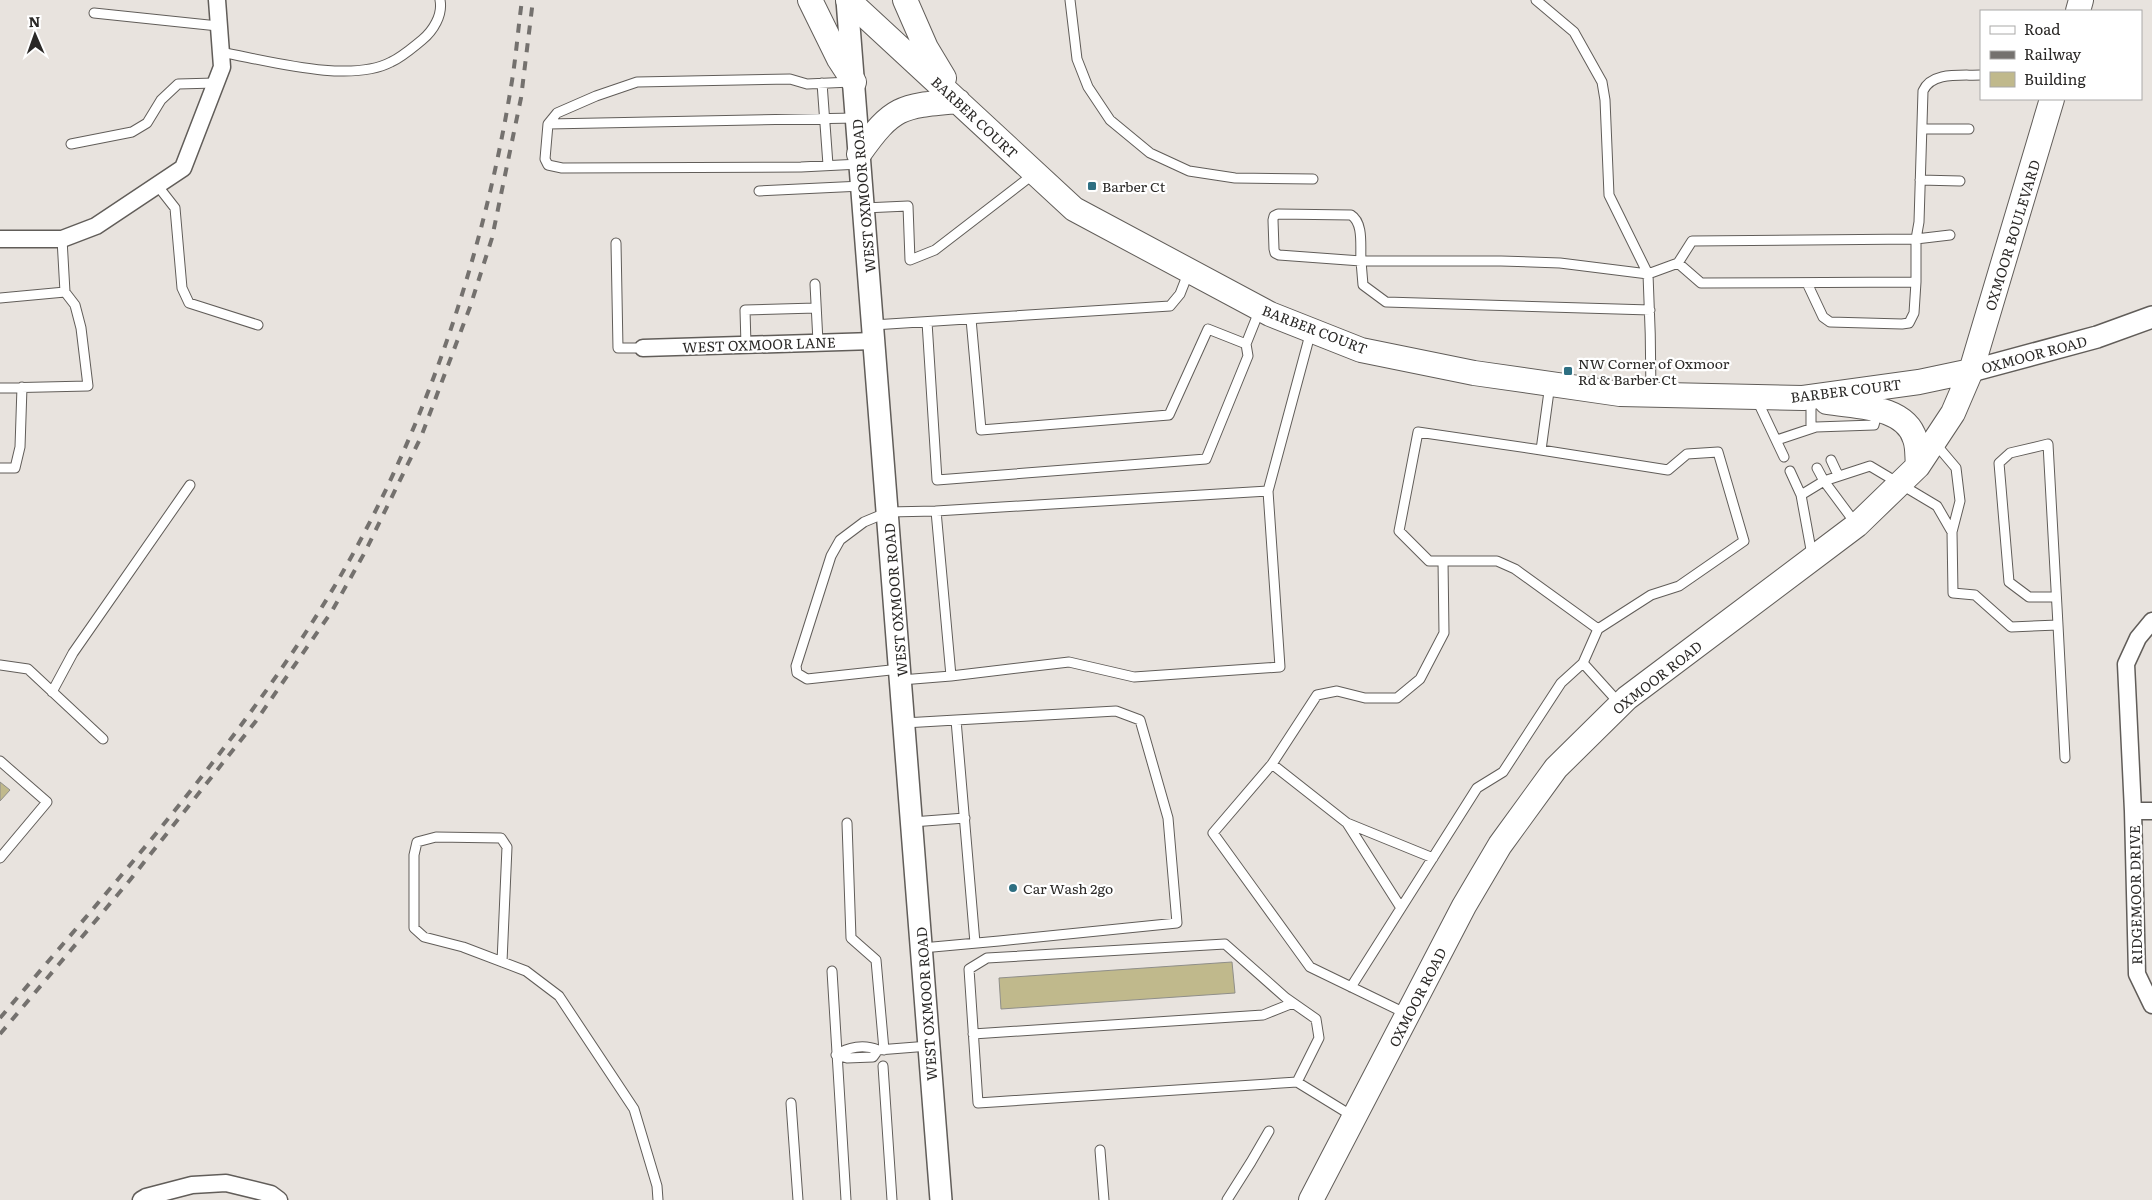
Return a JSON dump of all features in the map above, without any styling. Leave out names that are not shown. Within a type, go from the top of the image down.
[{"type":"main road","points":[[810,0],[838,59],[854,82]]},
{"type":"main road","name":"BARBER COURT","points":[[848,0],[1074,208],[1260,308],[1361,350],[1474,373],[1620,394],[1807,399],[1919,382],[1971,371]]},
{"type":"main road","points":[[860,159],[875,131],[894,113],[915,105],[958,101],[926,48],[904,0]]},
{"type":"main road","name":"OXMOOR BOULEVARD","points":[[1971,371],[2052,100]]},
{"type":"main road","name":"OXMOOR ROAD","points":[[1311,1200],[1464,906],[1500,845],[1556,768],[1620,704],[1857,526],[1918,466],[1953,413],[1971,371]]},
{"type":"main road","points":[[1807,399],[1878,410],[1907,422],[1916,439],[1918,466]]},
{"type":"street","points":[[0,239],[62,238],[96,226],[183,168],[222,67],[217,0]]},
{"type":"street","name":"WEST OXMOOR ROAD","points":[[848,0],[941,1200]]},
{"type":"street","name":"OXMOOR ROAD","points":[[1971,371],[2097,337],[2152,317]]},
{"type":"street","name":"WEST OXMOOR LANE","points":[[643,348],[818,342],[874,333]]},
{"type":"street","name":"RIDGEMOOR DRIVE","points":[[2152,621],[2138,638],[2126,664],[2133,811],[2137,974],[2152,1005]]},
{"type":"street","points":[[2133,811],[2152,811]]},
{"type":"street","points":[[141,1200],[192,1185],[226,1183],[271,1194],[278,1200]]},
{"type":"lane","points":[[220,52],[329,71],[362,70],[389,63],[408,52],[430,34],[438,19],[440,0]]},
{"type":"lane","points":[[1070,0],[1077,59],[1088,87],[1110,120],[1150,152],[1189,171],[1235,178],[1313,179]]},
{"type":"lane","points":[[1536,0],[1574,32],[1602,82],[1605,100],[1609,195],[1648,274],[1652,394]]},
{"type":"lane","points":[[94,13],[218,26]]},
{"type":"lane","points":[[1807,283],[1823,317],[1830,322],[1909,323],[1914,313],[1916,282],[1916,239],[1919,222],[1923,91],[1926,85],[1943,76],[1980,75]]},
{"type":"lane","points":[[854,82],[807,84],[790,79],[638,82],[596,96],[557,113],[548,124],[545,160],[551,167],[828,166],[860,159]]},
{"type":"lane","points":[[71,144],[132,132],[148,122],[161,100],[178,84],[215,83]]},
{"type":"lane","points":[[822,83],[828,166]]},
{"type":"lane","points":[[548,124],[856,118]]},
{"type":"lane","points":[[1922,129],[1969,129]]},
{"type":"lane","points":[[864,208],[908,206],[910,260],[935,250],[1035,172]]},
{"type":"lane","points":[[1920,180],[1960,181]]},
{"type":"lane","points":[[157,185],[175,208],[182,288],[189,303],[258,325]]},
{"type":"lane","points":[[759,191],[862,186]]},
{"type":"lane","points":[[1650,310],[1386,302],[1364,285],[1361,261],[1359,224],[1356,218],[1351,215],[1274,216],[1274,249],[1275,253],[1279,255],[1361,261],[1560,263],[1648,274],[1678,263],[1692,241],[1916,239],[1950,235]]},
{"type":"lane","points":[[0,388],[88,386],[81,328],[75,304],[65,292],[62,238]]},
{"type":"lane","points":[[616,243],[618,348],[643,348]]},
{"type":"lane","points":[[1678,263],[1701,284],[1916,282]]},
{"type":"lane","points":[[874,333],[927,322],[1170,306],[1180,294],[1190,271]]},
{"type":"lane","points":[[815,284],[818,342]]},
{"type":"lane","points":[[0,298],[65,292]]},
{"type":"lane","points":[[746,345],[745,310],[816,308]]},
{"type":"lane","points":[[927,322],[937,480],[1206,459],[1248,356],[1246,344],[1260,308]]},
{"type":"lane","points":[[971,319],[981,430],[1169,415],[1208,328],[1246,344]]},
{"type":"lane","points":[[1268,491],[936,511],[888,512],[864,522],[840,540],[831,556],[796,666],[797,673],[806,678],[900,675],[952,676],[1069,662],[1134,677],[1280,667],[1268,491],[1312,330]]},
{"type":"lane","points":[[1541,450],[1550,384]]},
{"type":"lane","points":[[0,468],[14,468],[20,447],[22,387]]},
{"type":"lane","points":[[1756,397],[1784,457]]},
{"type":"lane","points":[[1807,399],[1816,430]]},
{"type":"lane","points":[[1777,440],[1803,436],[1816,430],[1874,425],[1878,410]]},
{"type":"lane","points":[[1351,986],[1477,788],[1503,772],[1561,683],[1583,663],[1598,629],[1651,595],[1678,586],[1744,541],[1718,452],[1687,454],[1668,470],[1418,432],[1398,532],[1429,561],[1497,561],[1515,569],[1598,629]]},
{"type":"lane","points":[[1934,442],[1956,468],[1960,501],[1952,532],[1953,593],[1975,595],[2011,627],[2058,625]]},
{"type":"lane","points":[[2056,597],[2029,597],[2009,582],[1999,463],[2010,453],[2048,444],[2065,758]]},
{"type":"lane","points":[[1831,460],[1838,475]]},
{"type":"lane","points":[[1801,495],[1838,475],[1870,466],[1938,506],[1952,532]]},
{"type":"lane","points":[[1817,468],[1824,481],[1857,526]]},
{"type":"lane","points":[[1790,471],[1801,495],[1813,558]]},
{"type":"lane","points":[[52,692],[73,652],[190,486]]},
{"type":"lane","points":[[936,511],[952,676]]},
{"type":"lane","points":[[1408,1014],[1310,967],[1213,833],[1272,764],[1317,695],[1338,691],[1365,698],[1397,698],[1420,679],[1444,633],[1443,561]]},
{"type":"lane","points":[[1583,663],[1620,704]]},
{"type":"lane","points":[[0,665],[28,669],[103,738]]},
{"type":"lane","points":[[904,723],[1116,711],[1140,720],[1168,818],[1171,847],[1177,923],[922,948]]},
{"type":"lane","points":[[956,720],[975,943]]},
{"type":"lane","points":[[0,761],[46,802],[0,858]]},
{"type":"lane","points":[[1272,764],[1347,823],[1433,858]]},
{"type":"lane","points":[[912,822],[965,818]]},
{"type":"lane","points":[[847,823],[851,938],[876,960],[881,1050]]},
{"type":"lane","points":[[1347,823],[1401,908]]},
{"type":"lane","points":[[502,962],[507,847],[501,838],[436,836],[417,842],[414,855],[414,928],[424,937],[462,947],[502,962],[526,971],[559,996],[634,1109],[657,1186],[658,1200]]},
{"type":"lane","points":[[1297,1082],[1319,1038],[1316,1019],[1293,1003],[1225,944],[987,958],[969,970],[978,1103],[1297,1082],[1354,1117]]},
{"type":"lane","points":[[832,971],[846,1200]]},
{"type":"lane","points":[[973,1034],[1263,1015],[1293,1003]]},
{"type":"lane","points":[[836,1055],[846,1048],[871,1047],[881,1050],[929,1046]]},
{"type":"lane","points":[[884,1066],[892,1200]]},
{"type":"lane","points":[[791,1103],[798,1200]]},
{"type":"lane","points":[[1227,1200],[1252,1162],[1269,1131]]},
{"type":"lane","points":[[1100,1150],[1104,1200]]},
{"type":"building","points":[[0,782],[10,790],[0,801]]},
{"type":"building","points":[[1232,962],[1235,993],[1001,1009],[999,978]]},
{"type":"railway","points":[[0,1018],[198,782],[272,683],[344,570],[378,506],[409,439],[436,370],[460,300],[481,229],[498,158],[511,87],[522,0]]},
{"type":"railway","points":[[0,1034],[130,880],[256,721],[332,611],[365,552],[421,437],[470,307],[492,238],[521,98],[533,0]]},
{"type":"place","name":"Barber Ct","points":[[1092,186]]},
{"type":"place","name":"NW Corner of Oxmoor Rd & Barber Ct","points":[[1568,371]]},
{"type":"place","name":"Car Wash 2go","points":[[1013,888]]}]
